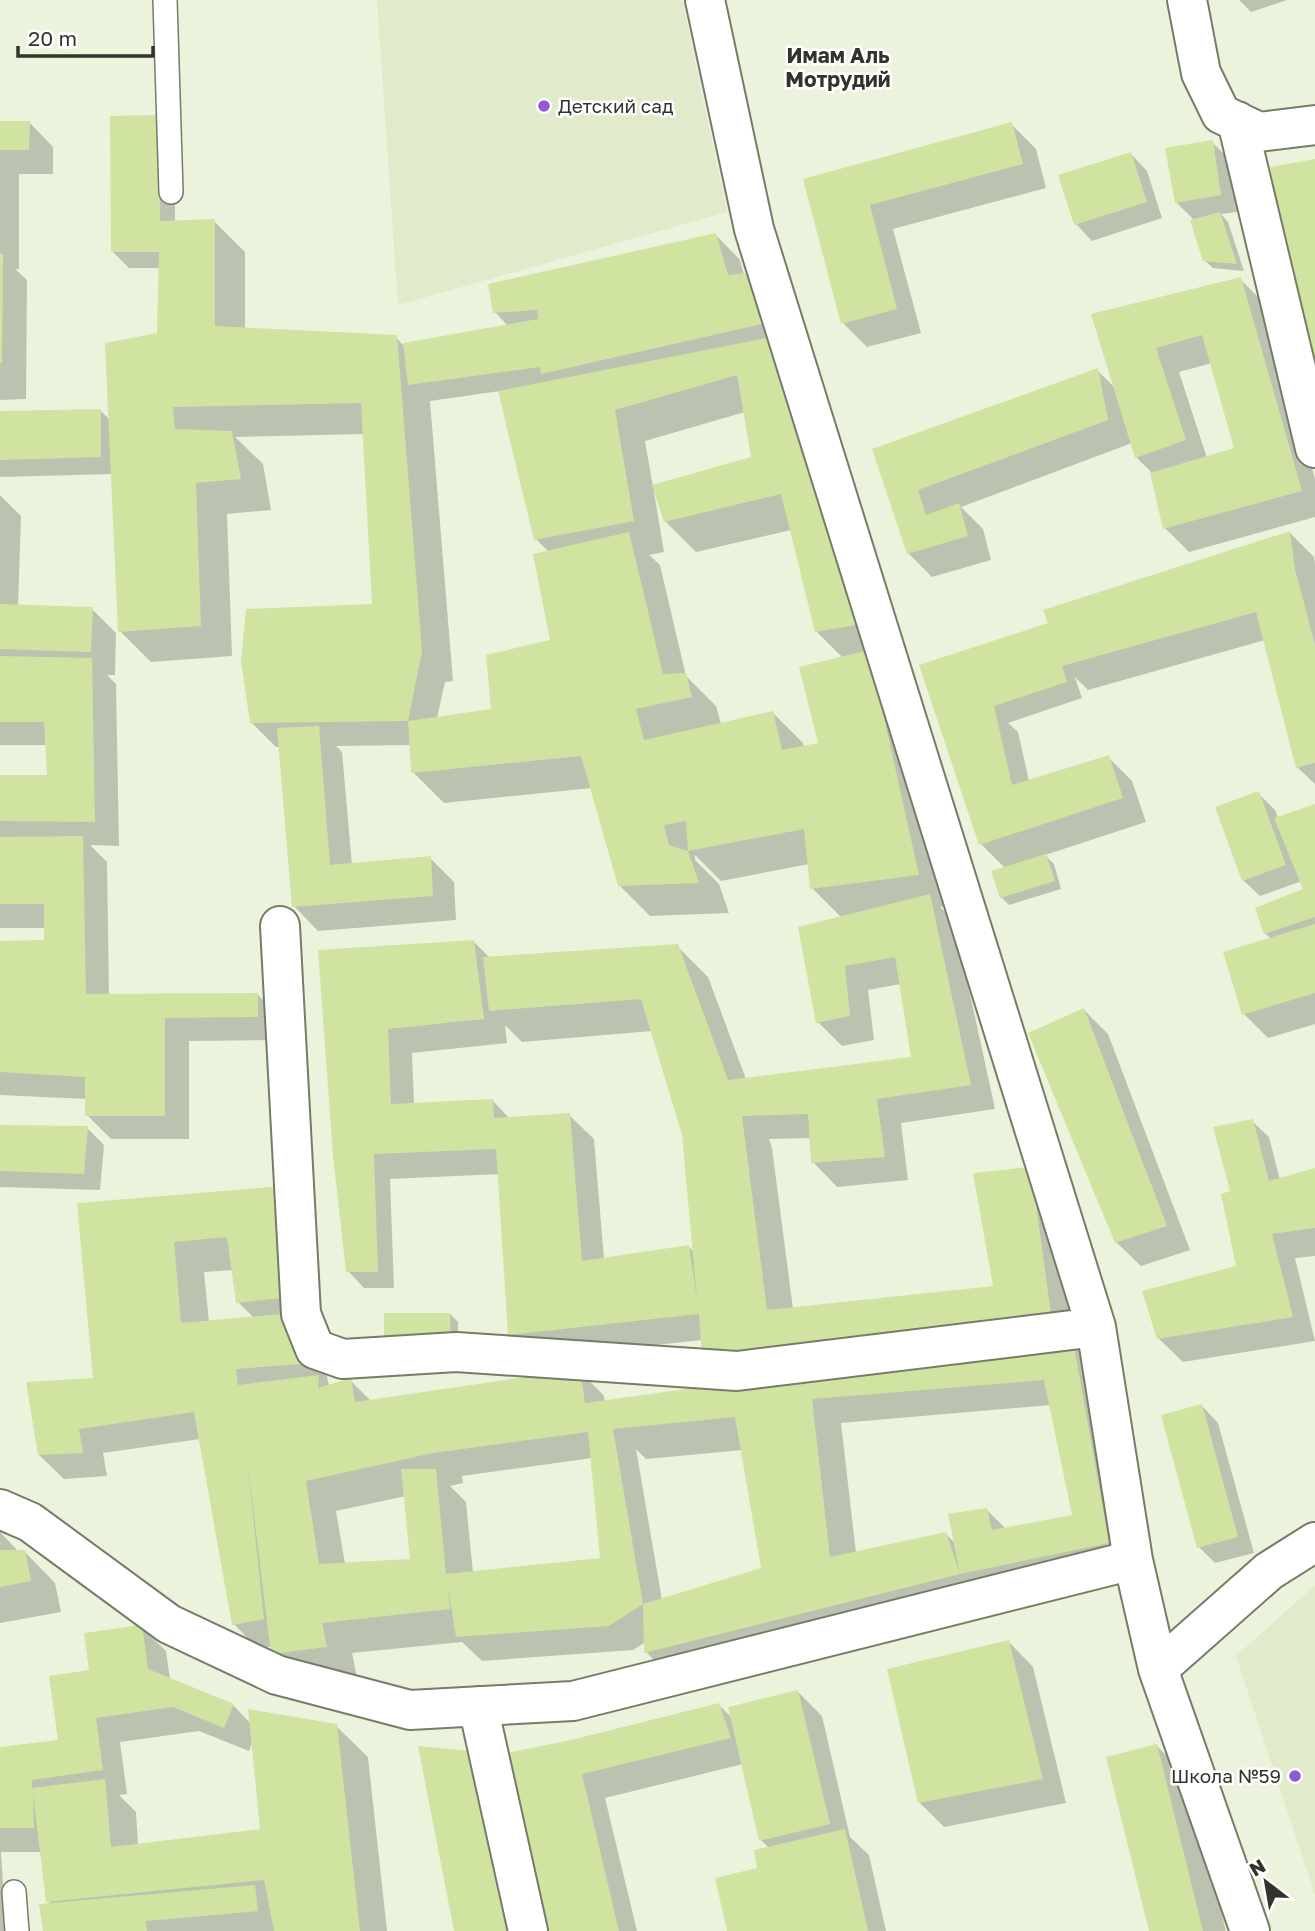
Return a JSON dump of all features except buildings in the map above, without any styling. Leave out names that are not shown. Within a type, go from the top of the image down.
[{"type":"street","points":[[705,0],[754,229],[1096,1327],[1133,1560],[1158,1669],[1250,1931]]},
{"type":"street","points":[[1187,0],[1201,72],[1221,114],[1259,132],[1315,125]]},
{"type":"street","points":[[1237,121],[1315,448]]},
{"type":"street","points":[[280,926],[301,1314],[315,1349],[343,1359],[456,1352],[737,1371],[1096,1327]]},
{"type":"street","points":[[0,1509],[30,1522],[169,1624],[277,1675],[410,1710],[573,1702],[1133,1560]]},
{"type":"street","points":[[1158,1669],[1269,1571],[1315,1542]]},
{"type":"street","points":[[478,1706],[528,1931]]},
{"type":"lane","points":[[165,0],[172,192]]},
{"type":"lane","points":[[14,1892],[17,1931]]},
{"type":"shaded area","name":"Детский сад","points":[[377,0],[682,0],[727,212],[398,305]]},
{"type":"shaded area","name":"Школа №59","points":[[1315,1585],[1315,1895],[1236,1656]]},
{"type":"place","name":"Детский сад","points":[[544,106]]},
{"type":"place","name":"Школа №59","points":[[1295,1776]]},
{"type":"district","name":"Имам Аль Мотрудий","points":[[838,68]]}]
